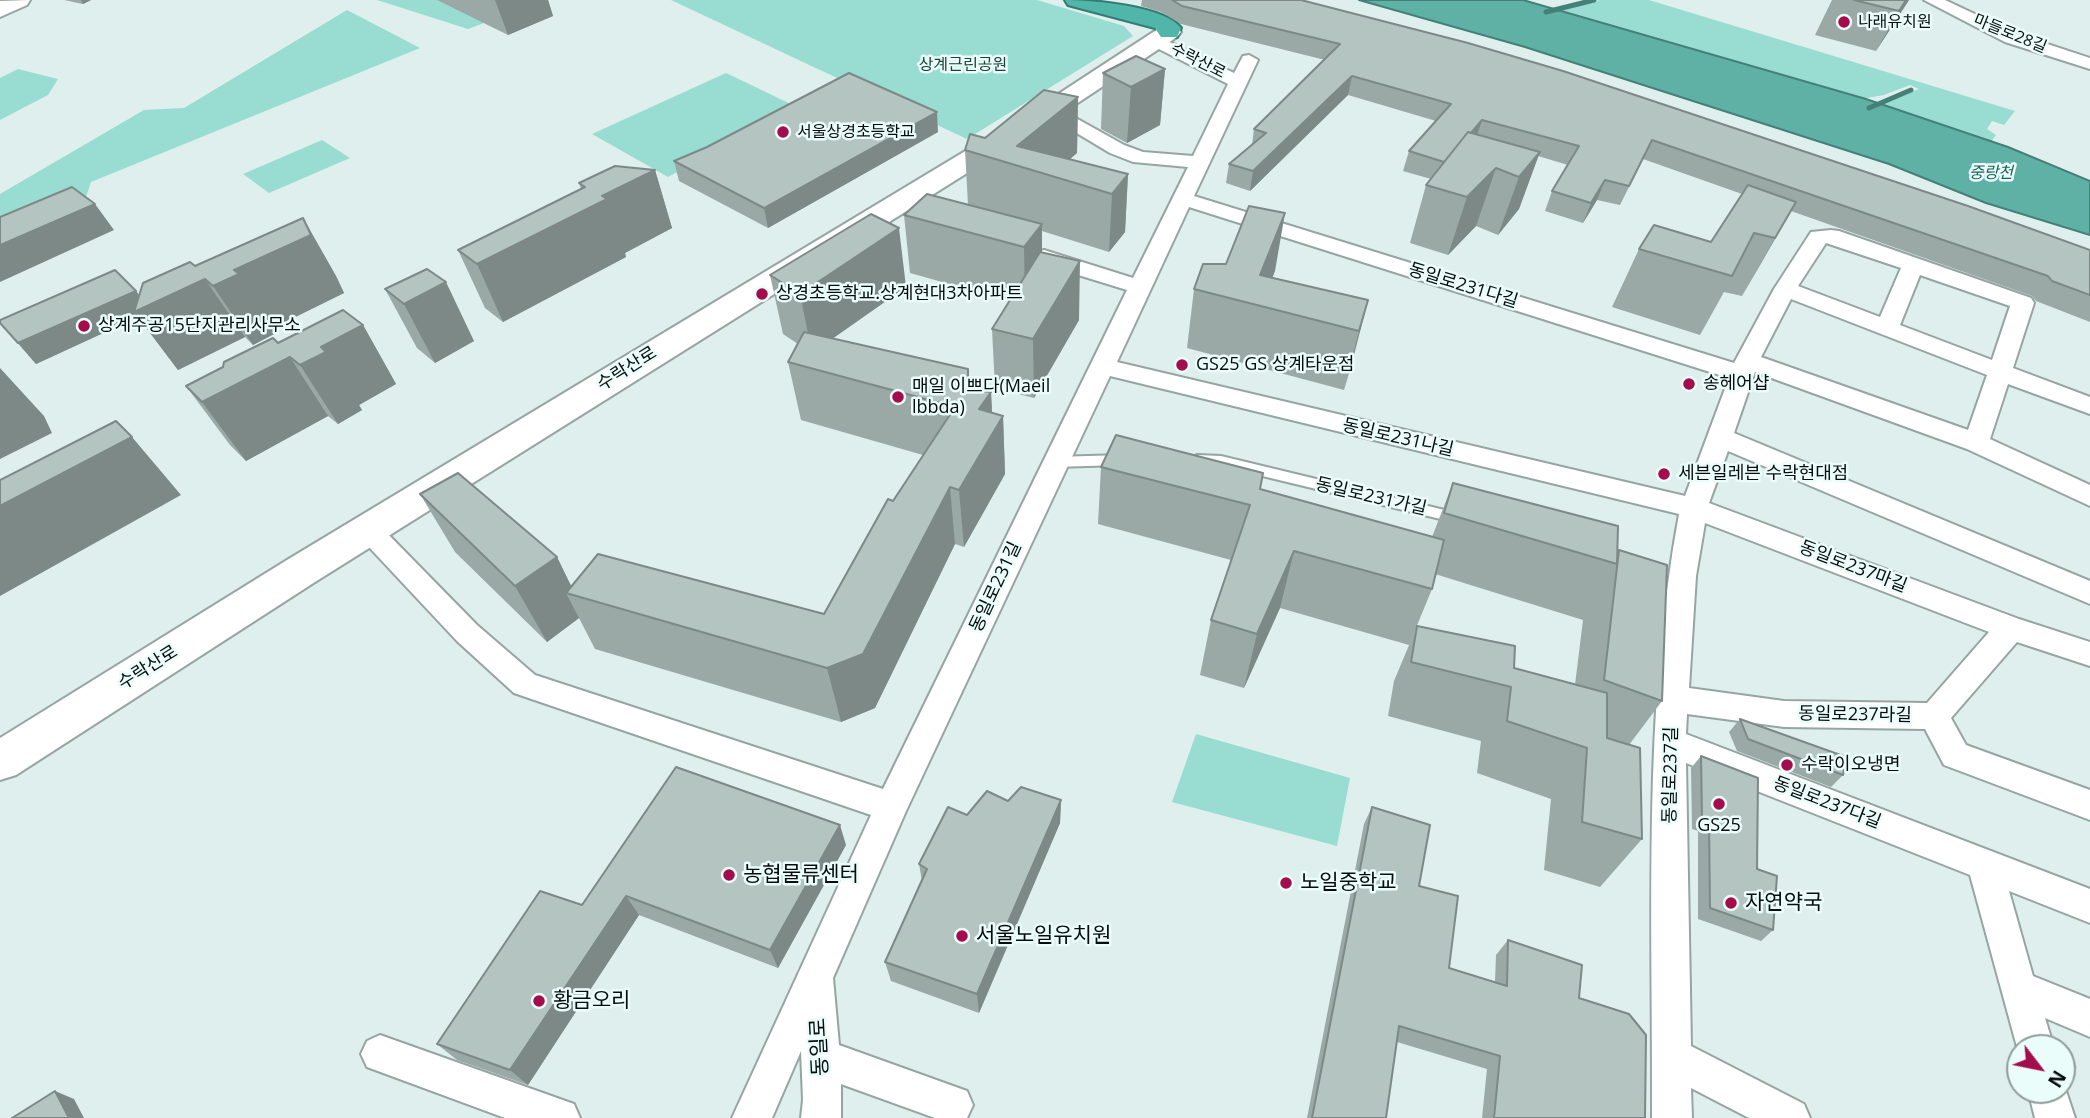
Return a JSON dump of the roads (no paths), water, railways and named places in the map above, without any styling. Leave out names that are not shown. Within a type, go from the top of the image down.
[{"type":"highway","points":[[1076,0],[1163,23],[1169,27],[1163,36]]},
{"type":"street","points":[[0,10],[19,0]]},
{"type":"street","name":"마들로28길","points":[[1932,0],[2011,38],[2090,64]]},
{"type":"street","name":"수락산로","points":[[0,761],[367,530],[901,213],[1163,36],[1238,82]]},
{"type":"street","name":"동일로231길","points":[[752,1118],[891,807],[1249,60]]},
{"type":"street","points":[[1049,111],[1117,149],[1140,158],[1200,162]]},
{"type":"street","name":"동일로231다길","points":[[1183,199],[1744,368],[1976,443],[2090,496]]},
{"type":"street","name":"동일로237길","points":[[1672,1118],[1670,742],[1674,699],[1675,574],[1694,508],[1744,368],[1786,289],[1819,237],[1831,236],[1914,263]]},
{"type":"street","points":[[1020,250],[1140,287]]},
{"type":"street","points":[[1888,327],[1914,263],[2023,303],[1976,443]]},
{"type":"street","points":[[1786,289],[2090,406]]},
{"type":"street","name":"동일로231나길","points":[[1102,366],[1694,508]]},
{"type":"street","points":[[1719,437],[2090,593]]},
{"type":"street","name":"동일로237마길","points":[[1694,508],[2011,628],[2090,654]]},
{"type":"street","points":[[367,530],[467,633],[525,684],[891,807]]},
{"type":"street","points":[[1934,716],[2011,628]]},
{"type":"street","name":"동일로237라길","points":[[1674,699],[1784,714],[1934,716],[1955,755],[2090,805]]},
{"type":"street","name":"동일로237다길","points":[[1670,742],[2090,906]]},
{"type":"street","points":[[1984,865],[2031,1034]]},
{"type":"street","name":"동일로","points":[[816,976],[823,1100],[821,1118]]},
{"type":"street","points":[[2019,989],[2090,1018]]},
{"type":"street","points":[[380,1054],[560,1118]]},
{"type":"street","points":[[820,1057],[953,1105]]},
{"type":"street","points":[[1672,1058],[1790,1118]]},
{"type":"lane","points":[[1055,462],[1136,459]]},
{"type":"lane","name":"동일로231가길","points":[[1187,460],[1222,461],[1466,520]]},
{"type":"water","name":"중랑천","points":[[1359,0],[1523,0],[1866,99],[2008,147],[2090,181],[2090,235],[1986,203],[1889,164],[1525,47]]},
{"type":"waterway","points":[[1546,12],[1594,0]]},
{"type":"waterway","points":[[1869,108],[1911,90]]},
{"type":"place","name":"나래유치원","points":[[1844,22]]},
{"type":"place","name":"서울상경초등학교","points":[[783,132]]},
{"type":"place","name":"상경초등학교.상계현대3차아파트","points":[[762,294]]},
{"type":"place","name":"상계주공15단지관리사무소","points":[[84,326]]},
{"type":"place","name":"GS25 GS 상계타운점","points":[[1182,365]]},
{"type":"place","name":"송헤어샵","points":[[1689,384]]},
{"type":"place","name":"매일 이쁘다(Maeil lbbda)","points":[[898,397]]},
{"type":"place","name":"세븐일레븐 수락현대점","points":[[1664,474]]},
{"type":"place","name":"수락이오냉면","points":[[1787,765]]},
{"type":"place","name":"GS25","points":[[1719,804]]},
{"type":"place","name":"농협물류센터","points":[[729,875]]},
{"type":"place","name":"노일중학교","points":[[1286,883]]},
{"type":"place","name":"자연약국","points":[[1731,903]]},
{"type":"place","name":"서울노일유치원","points":[[962,936]]},
{"type":"place","name":"황금오리","points":[[539,1001]]},
{"type":"park label","name":"상계근린공원","points":[[963,65]]}]
